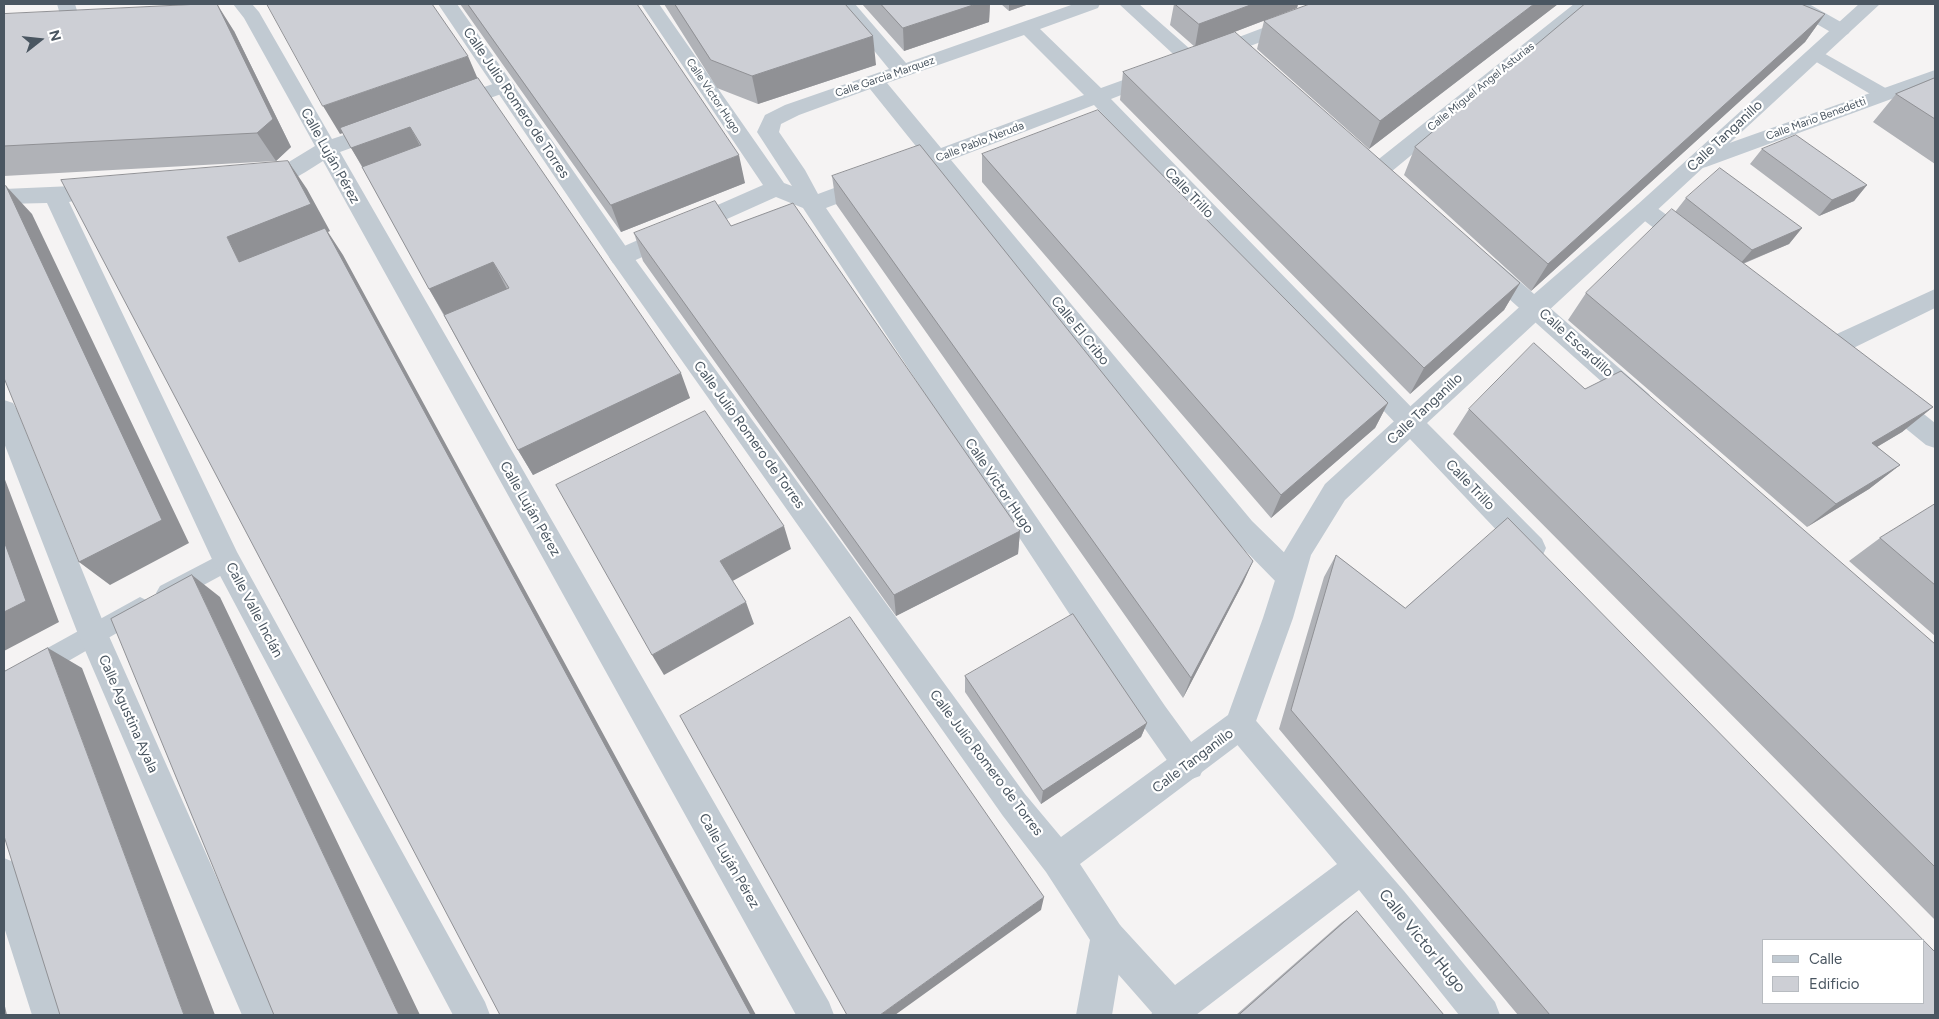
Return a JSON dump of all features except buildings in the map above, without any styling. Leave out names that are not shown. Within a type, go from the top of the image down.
[{"type":"street","name":"Calle Luján Pérez","points":[[242,4],[252,16],[816,1015]]},
{"type":"street","name":"Calle Julio Romero de Torres","points":[[448,4],[621,257],[1014,805],[1058,860],[1108,938]]},
{"type":"street","name":"Calle Victor Hugo","points":[[650,4],[776,188]]},
{"type":"street","points":[[845,4],[902,71]]},
{"type":"street","name":"Calle Garcia Marquez","points":[[814,204],[768,132],[772,120],[792,110],[1091,4]]},
{"type":"street","points":[[1128,4],[1192,61]]},
{"type":"street","name":"Calle Pablo Neruda","points":[[814,204],[1192,61],[1245,51],[1343,4]]},
{"type":"street","name":"Calle Miguel Angel Asturias","points":[[1378,171],[1585,4]]},
{"type":"street","points":[[1796,4],[1841,30]]},
{"type":"street","name":"Calle Tanganillo","points":[[1058,860],[1189,765],[1240,725],[1278,618],[1298,552],[1335,492],[1535,307],[1645,210],[1870,4]]},
{"type":"street","points":[[61,11],[87,13]]},
{"type":"street","name":"Calle Trillo","points":[[1027,27],[1098,97],[1548,564]]},
{"type":"street","name":"Calle Mario Benedetti","points":[[1698,162],[1935,76]]},
{"type":"street","name":"Calle El Cribo","points":[[874,81],[1242,529],[1290,577]]},
{"type":"street","points":[[430,113],[505,86]]},
{"type":"street","points":[[234,183],[279,178],[326,149],[401,122]]},
{"type":"street","points":[[621,257],[776,188],[814,204]]},
{"type":"street","name":"Calle Valle Inclán","points":[[55,194],[227,561],[472,1015]]},
{"type":"street","points":[[4,197],[91,194]]},
{"type":"street","name":"Calle Victor Hugo","points":[[814,204],[824,225],[1154,716],[1189,765]]},
{"type":"street","points":[[1645,210],[1708,259]]},
{"type":"street","name":"Calle Escardillo","points":[[1475,255],[1661,419]]},
{"type":"street","points":[[1848,368],[1818,344],[1935,298]]},
{"type":"street","points":[[1870,385],[1935,438]]},
{"type":"street","name":"Calle Agustina Ayala","points":[[4,410],[93,634],[260,1015]]},
{"type":"street","name":"Calle Victor Hugo","points":[[1240,725],[1361,867],[1482,1015]]},
{"type":"street","points":[[1108,938],[1174,1013],[1361,867]]},
{"type":"street","points":[[4,875],[50,1015]]},
{"type":"street","points":[[1094,1015],[1108,938]]},
{"type":"lane","points":[[1814,54],[1883,94]]},
{"type":"lane","points":[[4,685],[227,561]]}]
